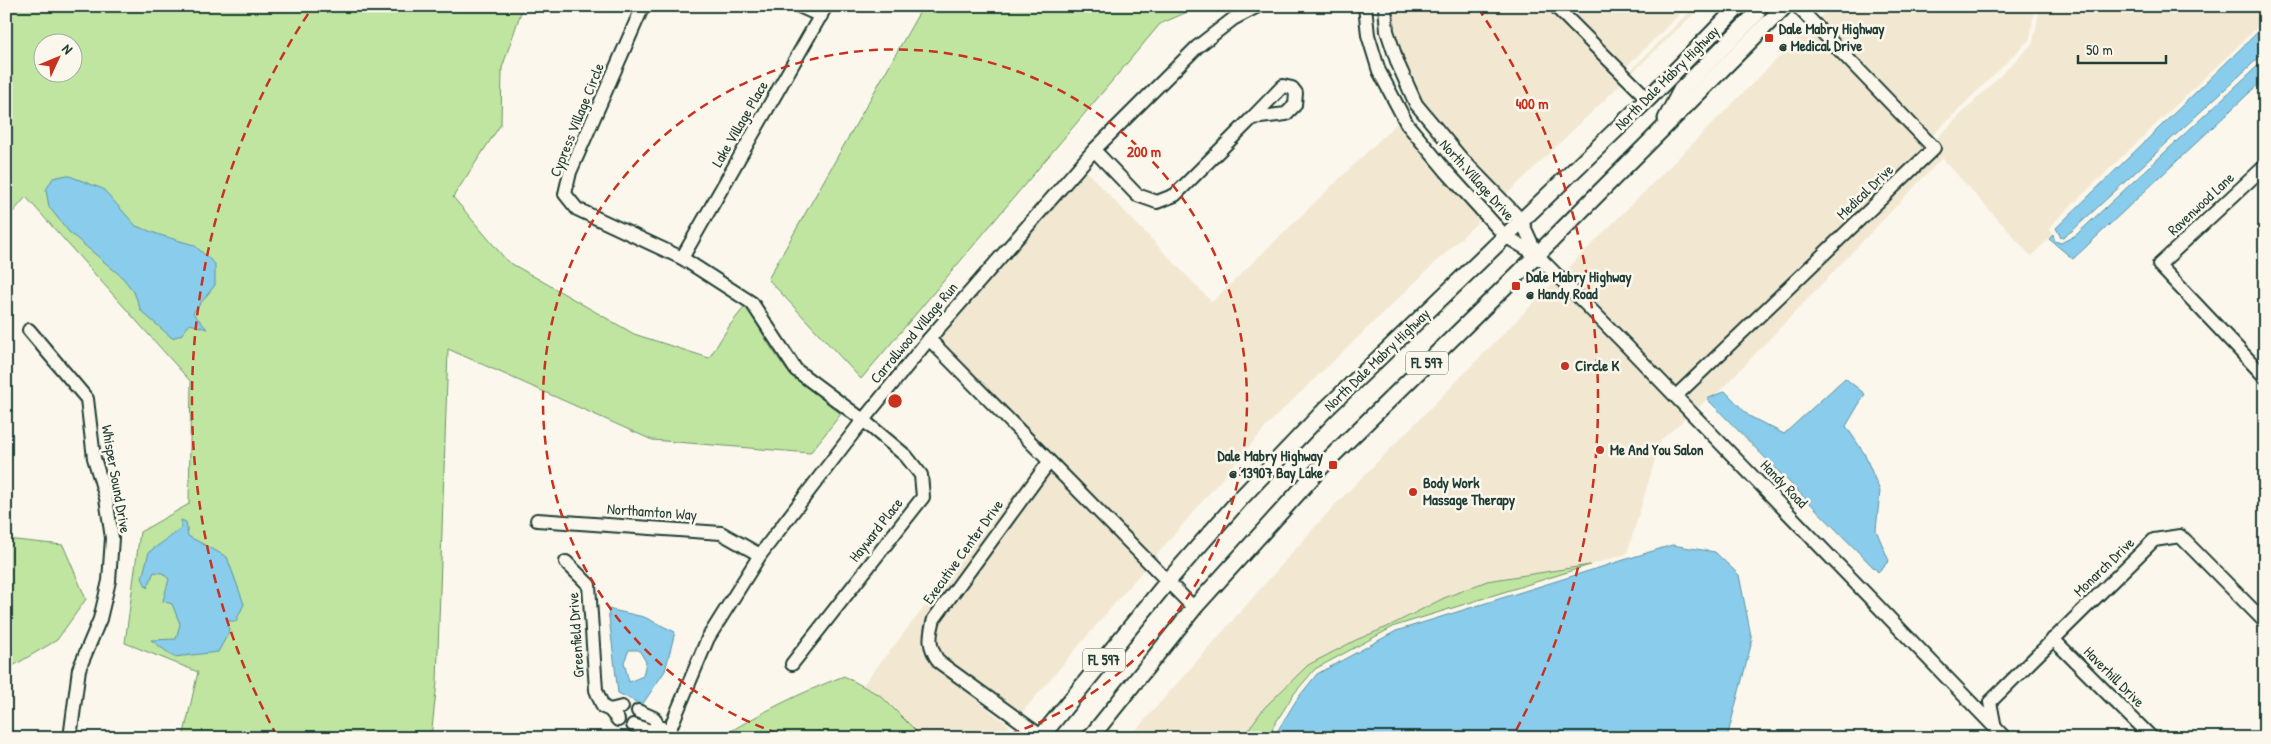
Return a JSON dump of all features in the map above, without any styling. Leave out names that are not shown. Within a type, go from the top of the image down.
[{"type":"main road","name":"North Dale Mabry Highway","points":[[1041,737],[1168,581],[1242,497],[1316,420],[1648,99],[1739,6]]},
{"type":"main road","points":[[1661,129],[1682,90],[1756,14],[1759,6]]},
{"type":"main road","name":"FL 597","points":[[1090,738],[1194,608],[1325,463],[1537,255],[1785,6]]},
{"type":"street","name":"Cypress Village Circle","points":[[643,6],[570,172],[565,194],[577,210],[682,258],[742,296]]},
{"type":"street","points":[[799,6],[823,11]]},
{"type":"street","name":"Carrollwood Village Run","points":[[664,732],[708,638],[760,554],[863,420],[929,339],[1094,150],[1197,47],[1232,19],[1258,6]]},
{"type":"street","name":"North Village Drive","points":[[1365,6],[1368,35],[1379,71],[1407,124],[1446,171],[1505,236],[1537,255]]},
{"type":"street","name":"North Village Drive","points":[[1385,6],[1387,32],[1398,64],[1416,104],[1461,158],[1521,220],[1537,255]]},
{"type":"street","points":[[1555,6],[1648,99]]},
{"type":"street","name":"Medical Drive","points":[[1676,396],[1934,148],[1797,6]]},
{"type":"street","name":"Lake Village Place","points":[[682,258],[823,11]]},
{"type":"street","points":[[1407,124],[1425,114]]},
{"type":"street","points":[[1094,150],[1137,195],[1157,202],[1175,195],[1252,118]]},
{"type":"street","name":"Ravenwood Lane","points":[[2265,166],[2159,265],[2265,376]]},
{"type":"street","name":"Handy Road","points":[[1537,255],[1676,396],[1995,732],[2005,738]]},
{"type":"street","name":"Hayward Place","points":[[742,296],[752,303],[796,370],[863,420],[906,456],[921,475],[923,497],[792,664]]},
{"type":"street","name":"Whisper Sound Drive","points":[[30,330],[87,399],[94,458],[106,498],[112,538],[109,581],[100,619],[79,669],[70,738]]},
{"type":"street","points":[[929,339],[1194,608]]},
{"type":"street","name":"Executive Center Drive","points":[[1041,737],[939,662],[931,650],[928,637],[934,619],[1049,462]]},
{"type":"street","name":"Northamton Way","points":[[537,520],[721,533],[760,554]]},
{"type":"street","name":"Monarch Drive","points":[[1995,732],[1990,702],[2154,540],[2180,536],[2265,622]]},
{"type":"street","name":"Greenfield Drive","points":[[566,562],[589,585],[596,690],[603,707],[614,715],[622,706]]},
{"type":"street","name":"Haverhill Drive","points":[[2053,639],[2152,738]]},
{"type":"street","points":[[638,711],[654,718],[664,732]]},
{"type":"street","points":[[633,725],[650,731],[664,732]]},
{"type":"shaded area","points":[[1391,6],[1545,6],[1622,83],[1506,195],[1466,153],[1422,100],[1404,61],[1394,30]]},
{"type":"shaded area","points":[[1565,6],[1688,6],[1624,69]]},
{"type":"shaded area","points":[[1695,6],[1702,6],[1632,73],[1630,71]]},
{"type":"shaded area","points":[[1832,6],[2035,6],[2030,39],[1932,136],[1819,18]]},
{"type":"shaded area","points":[[2040,6],[2265,6],[2265,20],[2052,224],[2050,229],[2053,235],[2031,256],[1942,158],[1716,395],[1707,399],[1698,408],[1686,395],[1943,148],[1935,140],[2033,43]]},
{"type":"shaded area","points":[[1808,28],[1925,149],[1677,387],[1564,272]]},
{"type":"shaded area","points":[[1398,122],[1403,132],[1481,219],[1272,420],[1154,558],[938,339],[1085,170],[1212,302]]},
{"type":"shaded area","points":[[1554,282],[1687,417],[1661,440],[1627,554],[1590,565],[1487,581],[1444,598],[1308,665],[1264,708],[1242,738],[1129,738],[1330,510]]},
{"type":"shaded area","points":[[1039,462],[929,615],[922,636],[925,654],[934,667],[1010,726],[1000,738],[923,738],[881,696],[862,686]]},
{"type":"shaded area","points":[[1049,472],[1145,568],[1019,716],[944,657],[937,647],[935,637],[940,621]]},
{"type":"green space","points":[[6,6],[523,6],[502,68],[501,124],[453,197],[507,261],[634,334],[709,358],[730,325],[746,305],[787,371],[841,414],[810,453],[652,440],[448,349],[437,682],[431,738],[183,738],[198,672],[125,643],[140,532],[189,504],[191,382],[26,197],[6,220]]},
{"type":"green space","points":[[923,6],[1201,6],[1160,24],[861,379],[768,279]]},
{"type":"green space","points":[[6,539],[63,545],[86,599],[57,640],[6,670]]},
{"type":"green space","points":[[1590,565],[1395,626],[1315,669],[1293,695],[1273,727],[1271,738],[1242,738],[1264,708],[1308,665],[1356,640],[1387,627],[1444,598],[1487,581]]},
{"type":"green space","points":[[844,676],[881,696],[923,738],[720,738],[780,704]]},
{"type":"water","points":[[2265,25],[2265,52],[2072,231],[2061,238],[2056,228]]},
{"type":"water","points":[[2265,59],[2265,78],[2073,259],[2049,239],[2053,235],[2055,241],[2061,243],[2076,235]]},
{"type":"water","points":[[67,175],[103,189],[136,226],[194,245],[215,264],[215,285],[193,313],[207,329],[190,324],[181,335],[172,338],[141,311],[134,292],[122,277],[69,232],[49,207],[46,190],[53,178]]},
{"type":"water","points":[[1845,378],[1865,394],[1846,426],[1864,453],[1880,491],[1876,530],[1889,561],[1878,572],[1707,399],[1725,391],[1749,416],[1784,434]]},
{"type":"water","points":[[181,520],[186,522],[188,536],[227,557],[244,604],[236,621],[228,621],[229,632],[218,652],[174,657],[151,640],[176,639],[180,624],[172,604],[163,601],[169,579],[162,573],[154,572],[147,588],[142,578],[149,552],[181,529]]},
{"type":"water","points":[[1672,545],[1715,552],[1739,575],[1752,641],[1727,738],[1277,738],[1278,730],[1297,699],[1317,674],[1396,631]]},
{"type":"water","points":[[608,609],[644,617],[675,632],[665,671],[642,705],[618,693]],"holes":[[[629,650],[639,650],[646,662],[643,676],[629,682],[624,662]]]},
{"type":"place","name":"Dale Mabry Highway @ Medical Drive","points":[[1769,38]]},
{"type":"place","name":"Dale Mabry Highway @ Handy Road","points":[[1516,286]]},
{"type":"place","name":"Circle K","points":[[1565,366]]},
{"type":"place","name":"Me And You Salon","points":[[1600,450]]},
{"type":"place","name":"Dale Mabry Highway @ 13907 Bay Lake","points":[[1333,465]]},
{"type":"place","name":"Body Work Massage Therapy","points":[[1413,492]]}]
